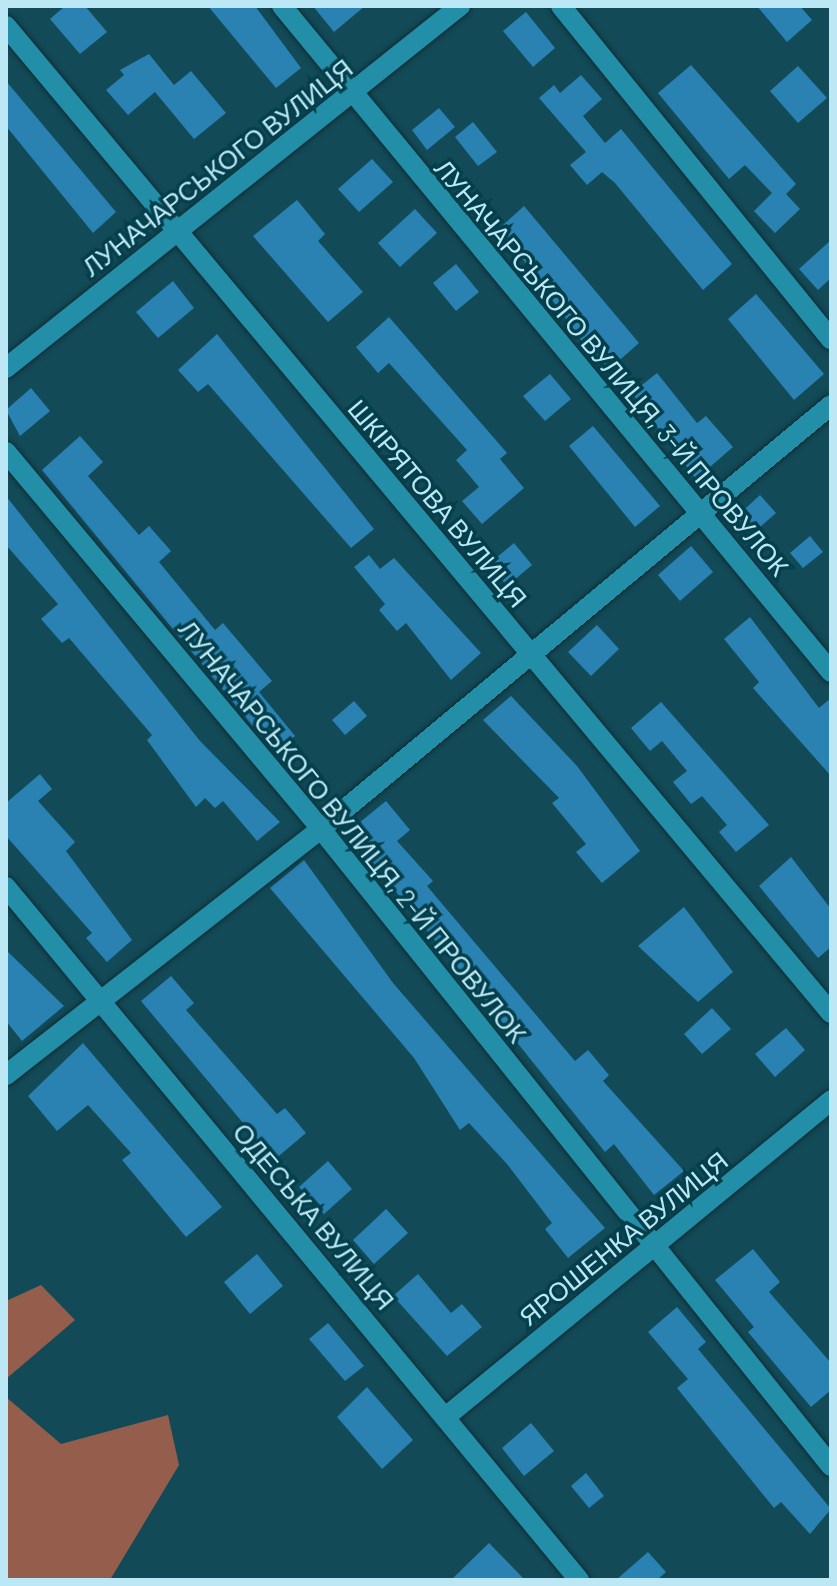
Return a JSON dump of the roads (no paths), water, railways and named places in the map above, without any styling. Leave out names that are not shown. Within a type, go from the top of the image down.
[{"type":"street","name":"ЛУНАЧАРСЬКОГО ВУЛИЦЯ, 3-Й ПРОВУЛОК","points":[[282,6],[831,672]]},
{"type":"street","name":"ЛУНАЧАРСЬКОГО ВУЛИЦЯ","points":[[6,368],[174,230],[354,94],[460,6]]},
{"type":"street","points":[[561,6],[831,340]]},
{"type":"street","name":"ШКІРЯТОВА ВУЛИЦЯ","points":[[6,26],[831,1013]]},
{"type":"street","points":[[6,1075],[101,1004],[321,829],[696,510],[831,405]]},
{"type":"street","name":"ЛУНАЧАРСЬКОГО ВУЛИЦЯ, 2-Й ПРОВУЛОК","points":[[6,452],[321,829],[831,1466]]},
{"type":"street","name":"ОДЕСЬКА ВУЛИЦЯ","points":[[6,887],[448,1415],[579,1580]]},
{"type":"street","name":"ЯРОШЕНКА ВУЛИЦЯ","points":[[448,1415],[831,1100]]}]
